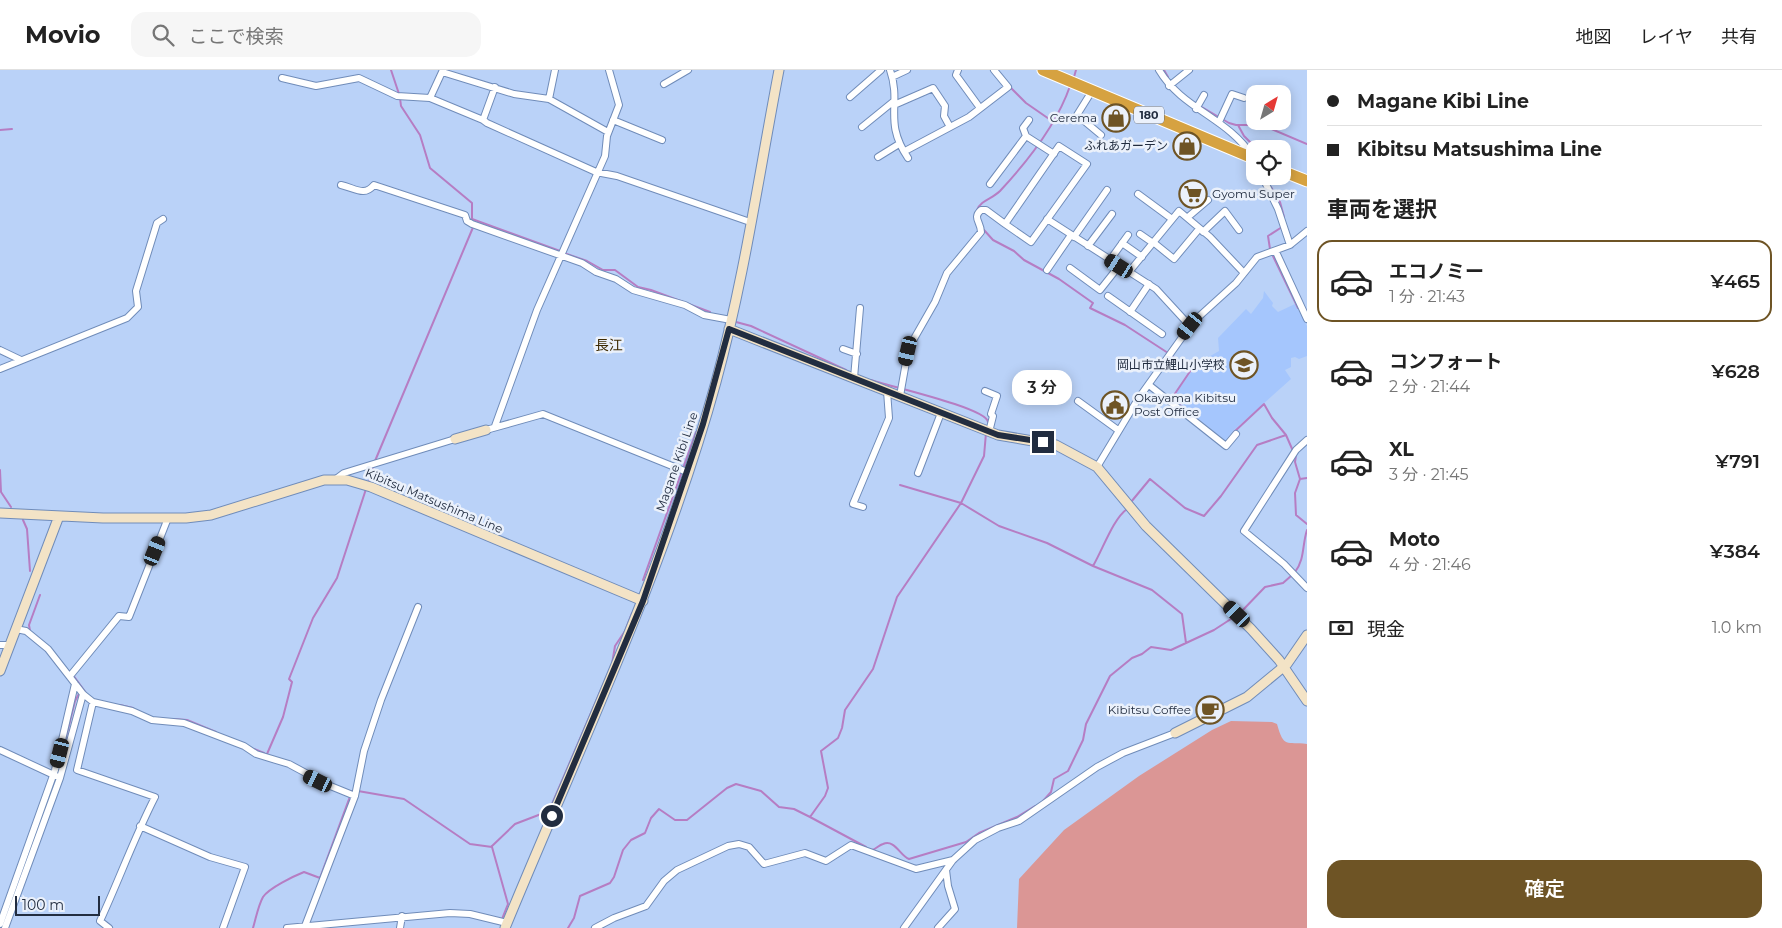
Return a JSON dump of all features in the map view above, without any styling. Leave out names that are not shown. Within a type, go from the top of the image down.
[{"type":"highway","name":"180","points":[[1043,70],[1246,156]]},
{"type":"highway","points":[[1291,175],[1307,181]]},
{"type":"main road","name":"Magane Kibi Line","points":[[502,923],[643,601],[687,472],[716,382],[729,329],[779,70]]},
{"type":"main road","points":[[729,329],[989,432],[1014,439],[1056,446],[1098,467],[1146,526],[1237,614],[1283,666],[1307,701]]},
{"type":"main road","points":[[455,439],[486,430]]},
{"type":"main road","name":"Kibitsu Matsushima Line","points":[[0,513],[168,518],[211,515],[308,484],[336,479],[363,484],[643,601]]},
{"type":"main road","points":[[0,671],[5,645],[16,629],[59,516]]},
{"type":"main road","points":[[1175,733],[1248,697],[1293,657],[1307,635]]},
{"type":"street","points":[[549,99],[554,70]]},
{"type":"street","points":[[495,426],[516,365],[560,256],[596,172],[605,156],[608,132],[619,108],[619,101],[609,70]]},
{"type":"street","points":[[664,84],[688,70]]},
{"type":"street","points":[[850,97],[881,70]]},
{"type":"street","points":[[890,70],[894,103],[892,118],[899,144],[908,158]]},
{"type":"street","points":[[892,77],[907,70]]},
{"type":"street","points":[[958,70],[956,76],[980,108]]},
{"type":"street","points":[[907,150],[950,127],[1008,87],[994,70]]},
{"type":"street","points":[[1159,70],[1175,81],[1196,109],[1219,122],[1241,140],[1246,147]]},
{"type":"street","points":[[1175,70],[1175,81]]},
{"type":"street","points":[[1175,81],[1189,70]]},
{"type":"street","points":[[430,98],[442,72],[514,94],[549,99],[608,132]]},
{"type":"street","points":[[282,78],[316,86],[359,78],[397,96],[430,98],[596,172],[617,176],[750,222]]},
{"type":"street","points":[[483,120],[495,87]]},
{"type":"street","points":[[862,127],[894,103],[933,88],[945,106],[944,116],[950,127]]},
{"type":"street","points":[[1092,91],[1077,116],[1101,135]]},
{"type":"street","points":[[1219,122],[1232,94],[1244,98]]},
{"type":"street","points":[[1196,109],[1204,95]]},
{"type":"street","points":[[613,120],[662,140]]},
{"type":"street","points":[[1029,120],[1024,128],[1026,136],[1054,154]]},
{"type":"street","points":[[990,184],[1026,136]]},
{"type":"street","points":[[878,157],[899,144]]},
{"type":"street","points":[[900,396],[908,351],[914,337],[935,302],[947,273],[981,232],[976,218],[977,213],[981,210],[986,210],[1005,224],[1031,242],[1087,164],[1059,146],[1005,224]]},
{"type":"street","points":[[342,185],[364,192],[368,192],[374,185],[466,215],[467,220],[472,224],[560,256],[616,279],[633,290],[704,314],[731,320]]},
{"type":"street","points":[[1266,185],[1278,209],[1290,245]]},
{"type":"street","points":[[1048,270],[1107,190]]},
{"type":"street","points":[[1138,194],[1172,220]]},
{"type":"street","points":[[1188,217],[1208,200]]},
{"type":"street","points":[[1129,272],[1179,211],[1188,217],[1244,273]]},
{"type":"street","points":[[1140,234],[1174,259],[1201,230],[1225,211],[1239,230]]},
{"type":"street","points":[[1088,246],[1112,214]]},
{"type":"street","points":[[0,369],[127,318],[138,306],[136,291],[157,223],[163,219]]},
{"type":"street","points":[[1047,219],[1149,284],[1190,326]]},
{"type":"street","points":[[1098,467],[1118,430],[1190,326],[1262,254],[1276,252],[1290,245],[1307,231]]},
{"type":"street","points":[[1110,260],[1128,235]]},
{"type":"street","points":[[1122,243],[1142,257]]},
{"type":"street","points":[[1276,252],[1307,319]]},
{"type":"street","points":[[1070,268],[1100,290],[1119,266]]},
{"type":"street","points":[[1130,312],[1149,284]]},
{"type":"street","points":[[1108,296],[1162,334]]},
{"type":"street","points":[[854,378],[860,308]]},
{"type":"street","points":[[843,349],[857,354]]},
{"type":"street","points":[[0,350],[21,360]]},
{"type":"street","points":[[1149,385],[1226,446],[1236,434]]},
{"type":"street","points":[[863,507],[853,504],[862,480],[871,466],[889,418],[887,391]]},
{"type":"street","points":[[985,391],[997,396],[990,414],[993,416],[989,432]]},
{"type":"street","points":[[1078,401],[1118,430]]},
{"type":"street","points":[[918,473],[941,413]]},
{"type":"street","points":[[486,430],[543,414],[687,472]]},
{"type":"street","points":[[336,479],[344,473],[455,439]]},
{"type":"street","points":[[1307,440],[1296,450],[1244,531],[1279,560],[1307,588]]},
{"type":"street","points":[[862,480],[872,484]]},
{"type":"street","points":[[71,675],[119,616],[129,617],[168,518]]},
{"type":"street","points":[[305,926],[354,794],[371,728],[418,607]]},
{"type":"street","points":[[16,629],[26,631],[48,649],[63,671],[71,675],[80,690],[93,702],[132,710],[152,720],[184,722],[244,746],[256,754],[289,764],[308,776],[354,794]]},
{"type":"street","points":[[5,928],[57,777],[80,690]]},
{"type":"street","points":[[0,924],[57,777],[80,690]]},
{"type":"street","points":[[93,702],[77,770],[155,797],[140,826],[124,870],[100,921],[109,928]]},
{"type":"street","points":[[904,928],[953,860],[975,840],[1033,812],[1096,767],[1131,749],[1175,733]]},
{"type":"street","points":[[0,750],[57,777]]},
{"type":"street","points":[[140,826],[210,857],[245,867],[223,928]]},
{"type":"street","points":[[595,928],[614,918],[646,906],[669,876],[733,844],[749,846],[764,864],[805,853],[826,861],[851,845],[916,869],[953,860]]},
{"type":"street","points":[[938,928],[954,908],[946,869]]},
{"type":"street","points":[[287,928],[402,916],[462,913],[502,923]]},
{"type":"street","points":[[400,928],[402,916]]},
{"type":"street","points":[[493,928],[502,923]]},
{"type":"shaded area","name":"岡山市立鯉山小学校","points":[[1264,291],[1273,303],[1272,306],[1278,312],[1295,304],[1307,326],[1307,356],[1299,359],[1291,358],[1291,367],[1285,370],[1291,379],[1233,431],[1225,441],[1173,397],[1198,363],[1219,351],[1218,338],[1246,309],[1251,314],[1263,298]]},
{"type":"shaded area","points":[[1231,721],[1272,722],[1277,724],[1284,741],[1307,744],[1307,928],[1017,928],[1019,879],[1064,830],[1139,776],[1212,730]]},
{"type":"waterway","points":[[391,70],[399,94]]},
{"type":"waterway","points":[[1074,77],[1076,70]]},
{"type":"waterway","points":[[1164,70],[1168,77]]},
{"type":"waterway","points":[[977,210],[981,204],[1000,191],[1031,155],[1057,114],[1070,86]]},
{"type":"waterway","points":[[1010,87],[1026,103],[1052,121]]},
{"type":"waterway","points":[[400,98],[401,106],[420,135],[430,168],[472,203],[472,219],[560,251]]},
{"type":"waterway","points":[[1200,106],[1229,123],[1236,125],[1262,125],[1307,144]]},
{"type":"waterway","points":[[1238,125],[1248,140]]},
{"type":"waterway","points":[[0,130],[12,129]]},
{"type":"waterway","points":[[1271,187],[1280,202],[1284,217]]},
{"type":"waterway","points":[[375,461],[474,225]]},
{"type":"waterway","points":[[1270,249],[1268,236],[1282,227]]},
{"type":"waterway","points":[[984,230],[993,240],[1059,279],[1093,303],[1090,308],[1125,325],[1168,353]]},
{"type":"waterway","points":[[564,253],[587,261],[603,270],[615,270],[638,287],[710,312]]},
{"type":"waterway","points":[[1272,254],[1298,308]]},
{"type":"waterway","points":[[736,322],[751,326],[846,370]]},
{"type":"waterway","points":[[1172,356],[1191,370],[1172,398],[1193,416]]},
{"type":"waterway","points":[[871,380],[972,410],[983,416],[988,422]]},
{"type":"waterway","points":[[1234,432],[1264,404],[1272,418],[1286,435]]},
{"type":"waterway","points":[[643,580],[696,432]]},
{"type":"waterway","points":[[568,928],[574,918],[580,896],[610,883],[614,877],[623,850],[631,840],[645,833],[651,818],[659,809],[675,820],[687,820],[727,788],[736,784],[761,791],[779,807],[794,809],[810,817],[825,796],[828,788],[821,751],[838,738],[845,710],[873,669],[897,597],[961,503],[984,456],[986,433]]},
{"type":"waterway","points":[[1131,502],[1150,479],[1185,508],[1204,516],[1221,496],[1257,445],[1286,435],[1293,451]]},
{"type":"waterway","points":[[1296,455],[1295,462],[1300,479]]},
{"type":"waterway","points":[[369,482],[374,465]]},
{"type":"waterway","points":[[0,470],[1,492],[11,507]]},
{"type":"waterway","points":[[1307,478],[1300,479],[1295,493],[1296,515],[1307,524]]},
{"type":"waterway","points":[[900,485],[961,503],[999,526],[1047,543],[1093,566],[1152,590],[1182,614],[1186,643]]},
{"type":"waterway","points":[[267,754],[283,717],[292,682],[289,679],[313,618],[337,578],[366,489]]},
{"type":"waterway","points":[[1093,566],[1117,520],[1127,509]]},
{"type":"waterway","points":[[23,520],[27,529],[30,571]]},
{"type":"waterway","points":[[1295,572],[1302,557],[1307,530]]},
{"type":"waterway","points":[[1240,613],[1265,587],[1283,583],[1291,576]]},
{"type":"waterway","points":[[30,631],[29,625],[40,595]]},
{"type":"waterway","points":[[491,847],[515,824],[549,811],[612,664],[615,646],[625,631],[632,613]]},
{"type":"waterway","points":[[1043,801],[1051,792],[1054,779],[1068,771],[1083,740],[1086,724],[1110,676],[1132,658],[1142,654],[1151,647],[1171,650],[1214,630],[1234,617]]},
{"type":"waterway","points":[[73,675],[86,693]]},
{"type":"waterway","points":[[57,773],[75,701],[80,692]]},
{"type":"waterway","points":[[120,705],[133,708]]},
{"type":"waterway","points":[[173,719],[187,720],[216,732]]},
{"type":"waterway","points":[[254,749],[264,753]]},
{"type":"waterway","points":[[11,903],[56,778]]},
{"type":"waterway","points":[[253,928],[261,901],[271,890],[288,879],[304,872],[320,878],[352,791]]},
{"type":"waterway","points":[[358,791],[404,799],[470,844],[492,847],[508,904],[502,919]]},
{"type":"waterway","points":[[872,850],[887,843],[894,846],[909,859],[966,842],[979,833],[1017,817],[1035,806]]},
{"type":"waterway","points":[[810,817],[866,847]]},
{"type":"place","name":"Cerema","points":[[1116,118]]},
{"type":"place","name":"ふれあガーデン","points":[[1187,146]]},
{"type":"place","name":"Gyomu Super","points":[[1193,194]]},
{"type":"place","name":"岡山市立鯉山小学校","points":[[1244,365]]},
{"type":"place","name":"Okayama Kibitsu Post Office","points":[[1115,405]]},
{"type":"place","name":"Kibitsu Coffee","points":[[1210,710]]},
{"type":"district","name":"長江","points":[[609,345]]},
{"type":"route","points":[[552,816],[643,601],[703,424],[729,329],[998,435],[1043,442]]}]
